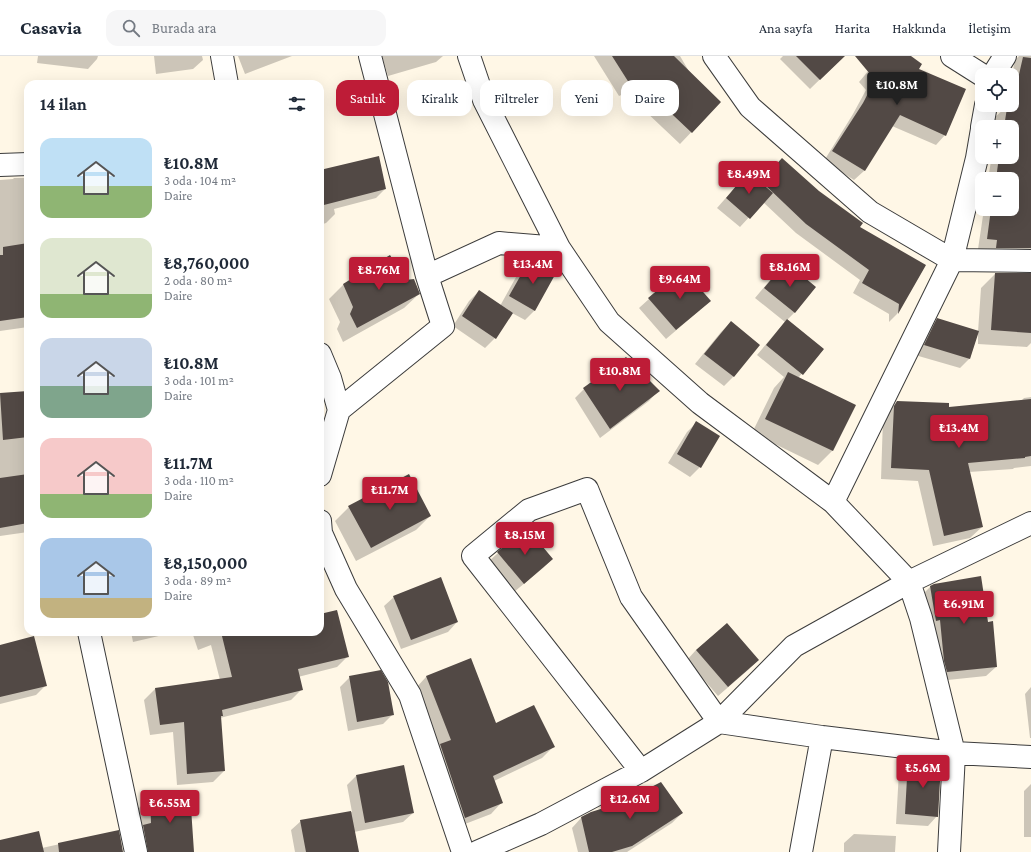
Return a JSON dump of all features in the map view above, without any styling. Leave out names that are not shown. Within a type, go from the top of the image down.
[{"type":"street","points":[[222,56],[226,80]]},
{"type":"street","points":[[339,410],[443,326],[427,276],[370,56]]},
{"type":"street","points":[[469,56],[484,100],[559,248],[609,322],[700,404],[833,502],[909,582],[921,618],[954,753],[949,852]]},
{"type":"street","points":[[714,56],[750,107],[870,212],[952,260],[1031,261]]},
{"type":"street","points":[[952,56],[975,71]]},
{"type":"street","points":[[997,68],[1005,56]]},
{"type":"street","points":[[0,165],[24,164]]},
{"type":"street","points":[[833,502],[952,260],[976,164]]},
{"type":"street","points":[[427,276],[498,243],[559,248]]},
{"type":"street","points":[[324,364],[330,378],[339,410],[324,461]]},
{"type":"street","points":[[642,772],[473,556],[529,510],[586,489],[631,597],[719,722],[822,737],[954,753],[1031,757]]},
{"type":"street","points":[[477,852],[541,824],[642,772],[719,722],[794,646],[909,582],[1031,523]]},
{"type":"street","points":[[324,540],[346,590],[410,695],[463,852]]},
{"type":"street","points":[[90,636],[136,852]]},
{"type":"street","points":[[801,852],[822,737]]},
{"type":"building","points":[[612,56],[674,56],[721,102],[692,133],[674,116],[679,116],[679,80],[627,80]]},
{"type":"building","points":[[796,56],[845,56],[820,80]]},
{"type":"building","points":[[855,56],[911,56],[922,64],[919,69],[966,89],[946,136],[900,115],[865,171],[832,151],[863,103],[875,80]]},
{"type":"building","points":[[1023,57],[1031,58],[1031,248],[996,248],[997,240],[987,239],[990,216],[1019,216],[1019,172],[997,172],[998,164],[1019,164],[1019,120],[1005,120],[1006,112],[1019,112],[1019,74]]},
{"type":"building","points":[[379,156],[386,189],[324,205],[324,169]]},
{"type":"building","points":[[782,158],[819,191],[863,223],[860,227],[926,265],[898,314],[899,304],[862,283],[869,270],[806,224],[761,181]]},
{"type":"building","points":[[748,172],[773,193],[750,219],[726,198]]},
{"type":"building","points":[[24,244],[24,318],[0,321],[0,255],[3,255],[3,247]]},
{"type":"building","points":[[390,255],[405,280],[414,279],[420,294],[357,328],[350,314],[353,307],[343,284]]},
{"type":"building","points":[[530,259],[556,273],[535,311],[509,296]]},
{"type":"building","points":[[786,262],[816,287],[795,313],[764,288]]},
{"type":"building","points":[[683,269],[711,301],[676,330],[648,298]]},
{"type":"building","points":[[995,273],[1031,273],[1031,333],[991,330]]},
{"type":"building","points":[[479,290],[513,313],[496,339],[462,316]]},
{"type":"building","points":[[937,318],[979,331],[970,359],[924,345]]},
{"type":"building","points":[[787,319],[824,349],[803,375],[766,345]]},
{"type":"building","points":[[731,321],[760,345],[734,377],[704,354]]},
{"type":"building","points":[[626,357],[660,391],[610,429],[583,388]]},
{"type":"building","points":[[788,372],[856,405],[833,451],[765,419]]},
{"type":"building","points":[[24,391],[24,437],[3,440],[0,393]]},
{"type":"building","points":[[1031,399],[1031,456],[1025,458],[968,463],[983,527],[944,536],[929,470],[891,468],[894,406],[897,401],[949,403],[949,407]]},
{"type":"building","points":[[696,421],[720,436],[701,468],[677,454]]},
{"type":"building","points":[[409,474],[431,516],[371,548],[348,506]]},
{"type":"building","points":[[24,475],[24,524],[0,528],[0,478]]},
{"type":"building","points":[[527,528],[553,559],[524,584],[497,552]]},
{"type":"building","points":[[981,576],[988,622],[993,621],[997,667],[947,672],[944,661],[940,620],[936,621],[930,586]]},
{"type":"building","points":[[441,577],[458,622],[411,640],[393,596]]},
{"type":"building","points":[[337,610],[349,657],[298,669],[303,690],[222,710],[223,716],[221,716],[225,771],[187,774],[184,722],[160,725],[155,688],[232,677],[222,636],[324,636],[324,613]]},
{"type":"building","points":[[727,623],[759,660],[728,687],[696,650]]},
{"type":"building","points":[[34,636],[47,686],[0,697],[0,645]]},
{"type":"building","points":[[471,658],[496,723],[534,705],[555,747],[493,776],[503,803],[465,818],[440,744],[451,740],[426,676]]},
{"type":"building","points":[[381,670],[388,682],[394,715],[357,722],[349,676]]},
{"type":"building","points":[[908,760],[941,764],[938,817],[905,814]]},
{"type":"building","points":[[404,765],[414,813],[365,823],[356,775]]},
{"type":"building","points":[[661,782],[683,813],[632,846],[612,852],[589,852],[581,817],[591,812],[620,803]]},
{"type":"building","points":[[190,793],[194,852],[148,852],[143,825],[151,823],[150,796]]},
{"type":"building","points":[[351,811],[359,852],[306,852],[300,820]]},
{"type":"building","points":[[119,830],[123,852],[59,852],[58,843]]},
{"type":"building","points":[[39,831],[44,852],[0,852],[0,840]]}]
